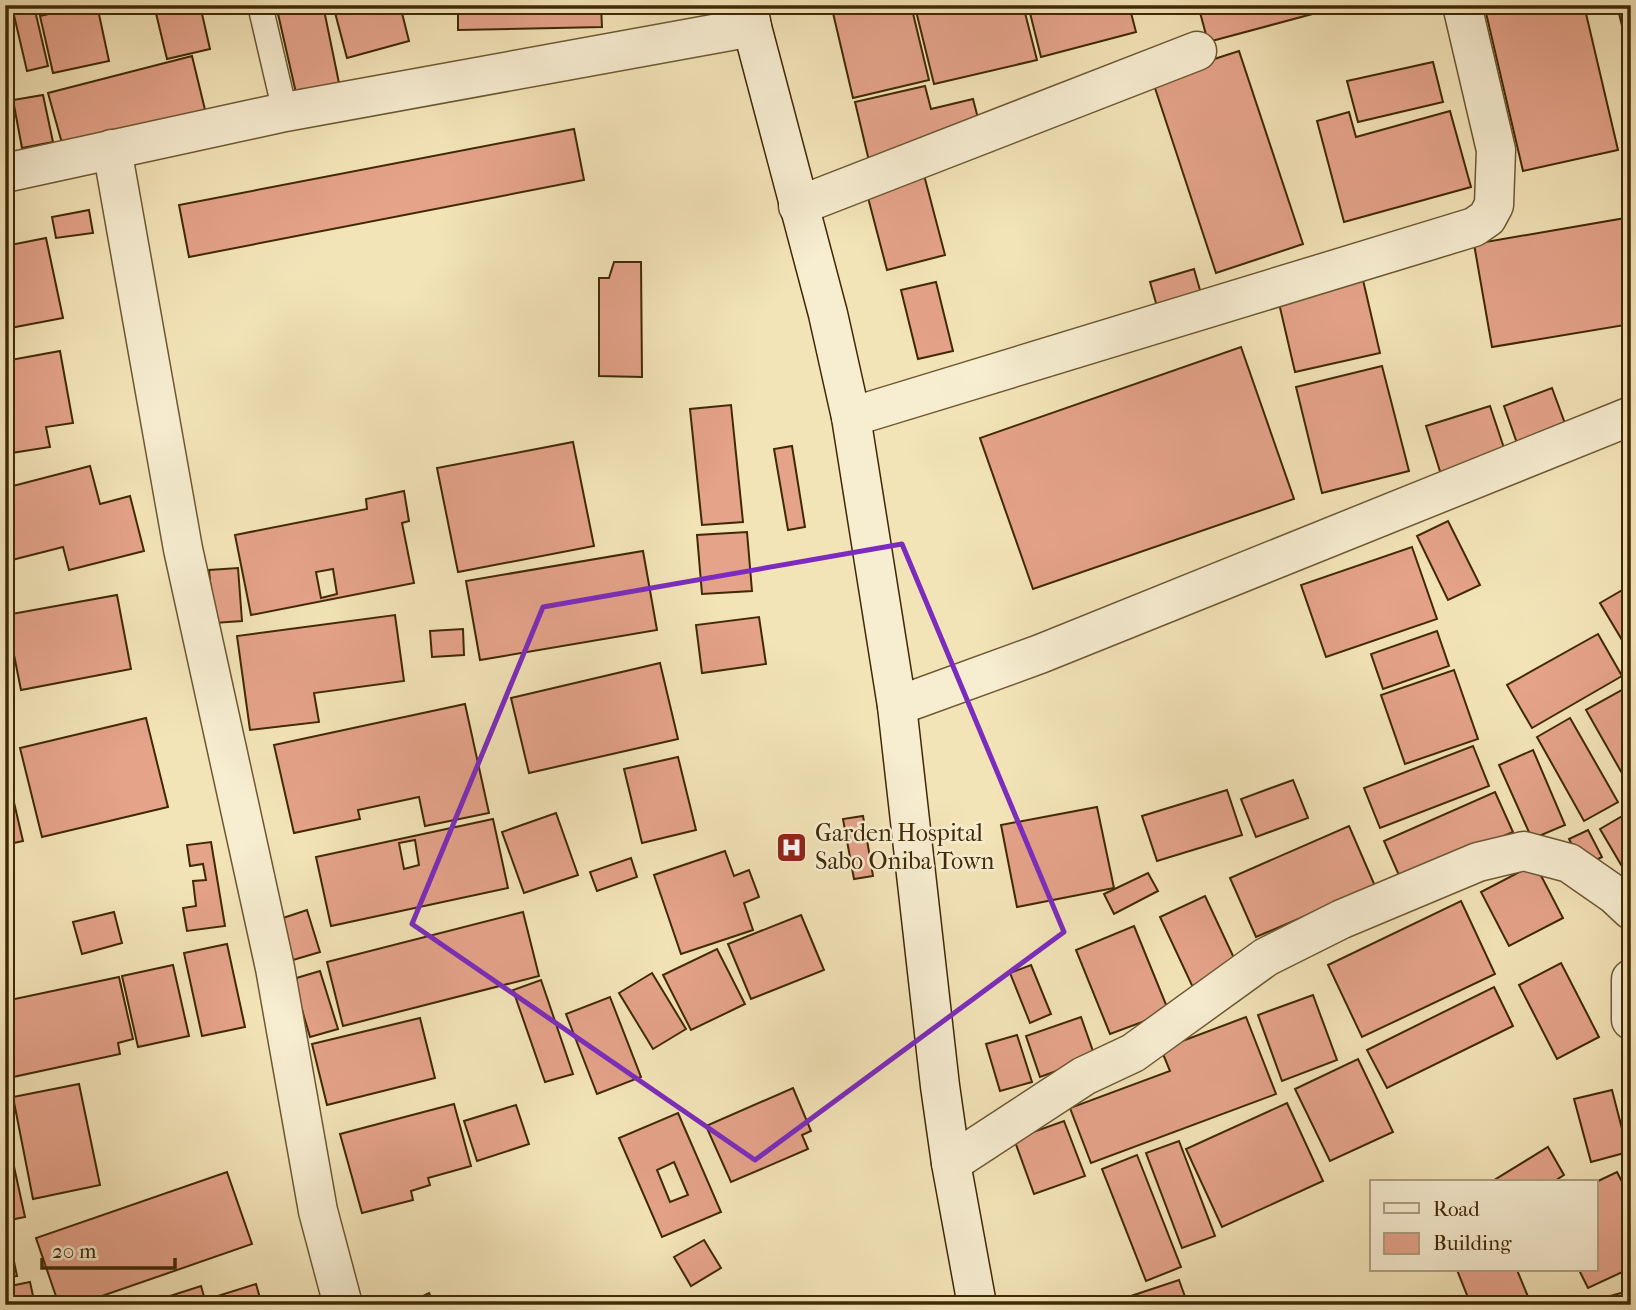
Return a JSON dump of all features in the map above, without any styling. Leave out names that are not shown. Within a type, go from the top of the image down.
[{"type":"street","points":[[851,417],[1462,231],[1488,218],[1494,205],[1496,150],[1462,5]]},
{"type":"street","points":[[5,173],[285,111],[750,16],[828,314],[851,417],[897,706],[940,1086],[977,1305]]},
{"type":"street","points":[[798,206],[1197,51]]},
{"type":"street","points":[[112,149],[183,549],[275,968],[318,1211],[343,1305]]},
{"type":"street","points":[[897,706],[1040,654],[1631,416]]},
{"type":"street","points":[[951,1163],[1084,1076],[1132,1053],[1266,957],[1342,919],[1478,862],[1524,851],[1569,863],[1615,895],[1631,910]]},
{"type":"street","points":[[1631,979],[1631,1020]]},
{"type":"lane","points":[[260,5],[285,111]]},
{"type":"highlighted area","points":[[902,544],[1064,932],[755,1160],[412,924],[543,607]]},
{"type":"building","points":[[97,5],[109,61],[53,73],[40,16]]},
{"type":"building","points":[[105,5],[139,5],[139,6],[107,13]]},
{"type":"building","points":[[154,5],[200,5],[210,49],[167,59]]},
{"type":"building","points":[[276,5],[323,5],[339,83],[296,93]]},
{"type":"building","points":[[333,5],[400,5],[409,41],[347,58]]},
{"type":"building","points":[[458,5],[601,5],[602,27],[458,30]]},
{"type":"building","points":[[867,5],[911,5],[929,80],[853,98],[833,13]]},
{"type":"building","points":[[940,5],[1023,5],[1037,60],[934,84],[916,11]]},
{"type":"building","points":[[1028,5],[1129,5],[1136,32],[1041,57]]},
{"type":"building","points":[[1198,5],[1346,5],[1208,42]]},
{"type":"building","points":[[1518,5],[1584,5],[1618,150],[1523,171],[1486,13]]},
{"type":"building","points":[[1617,5],[1631,5],[1631,25],[1622,26]]},
{"type":"building","points":[[34,6],[48,66],[27,71],[13,11]]},
{"type":"building","points":[[1239,51],[1303,244],[1216,273],[1152,79]]},
{"type":"building","points":[[192,56],[207,118],[65,154],[48,93]]},
{"type":"building","points":[[1433,62],[1443,102],[1358,122],[1347,81]]},
{"type":"building","points":[[925,86],[931,109],[973,99],[980,126],[869,161],[855,102]]},
{"type":"building","points":[[43,95],[53,142],[22,148],[13,100]]},
{"type":"building","points":[[1450,111],[1471,187],[1344,222],[1317,121],[1349,112],[1356,137]]},
{"type":"building","points":[[574,129],[584,180],[189,257],[179,205]]},
{"type":"building","points":[[924,175],[945,255],[887,270],[866,190]]},
{"type":"building","points":[[89,210],[93,233],[56,238],[52,217]]},
{"type":"building","points":[[1631,217],[1631,324],[1492,347],[1474,244]]},
{"type":"building","points":[[46,238],[63,318],[5,329],[5,246]]},
{"type":"building","points":[[614,262],[641,262],[642,377],[599,376],[599,278],[609,278]]},
{"type":"building","points":[[1194,269],[1204,304],[1160,317],[1150,282]]},
{"type":"building","points":[[1363,280],[1380,353],[1295,372],[1278,299]]},
{"type":"building","points":[[936,282],[953,351],[918,359],[901,290]]},
{"type":"building","points":[[1241,347],[1294,499],[1033,589],[980,438]]},
{"type":"building","points":[[60,351],[73,423],[46,427],[50,447],[5,454],[5,361]]},
{"type":"building","points":[[1382,366],[1409,471],[1322,493],[1296,387]]},
{"type":"building","points":[[1552,388],[1567,429],[1518,446],[1504,406]]},
{"type":"building","points":[[731,405],[743,522],[702,525],[690,409]]},
{"type":"building","points":[[1490,406],[1508,460],[1443,481],[1426,426]]},
{"type":"building","points":[[573,442],[594,546],[458,572],[437,468]]},
{"type":"building","points":[[792,446],[805,527],[788,530],[774,449]]},
{"type":"building","points":[[90,466],[100,504],[130,496],[144,551],[69,570],[63,547],[8,561],[5,551],[5,488]]},
{"type":"building","points":[[404,491],[409,521],[402,523],[414,583],[251,615],[235,535],[367,509],[366,499]],"holes":[[[333,569],[337,594],[321,598],[316,572]]]},
{"type":"building","points":[[1448,521],[1480,585],[1448,600],[1417,536]]},
{"type":"building","points":[[747,532],[752,591],[702,594],[697,535]]},
{"type":"building","points":[[1412,547],[1437,619],[1326,657],[1301,585]]},
{"type":"building","points":[[643,551],[657,630],[480,660],[466,581]]},
{"type":"building","points":[[238,568],[242,621],[214,623],[209,570]]},
{"type":"building","points":[[1631,585],[1631,655],[1600,603]]},
{"type":"building","points":[[117,595],[131,669],[21,690],[6,615]]},
{"type":"building","points":[[395,615],[404,681],[314,693],[319,722],[250,730],[237,636]]},
{"type":"building","points":[[759,617],[766,664],[702,673],[696,625]]},
{"type":"building","points":[[463,629],[464,655],[432,657],[430,631]]},
{"type":"building","points":[[1437,631],[1449,666],[1383,689],[1371,654]]},
{"type":"building","points":[[1598,634],[1622,676],[1532,728],[1507,685]]},
{"type":"building","points":[[660,663],[678,739],[529,773],[511,698]]},
{"type":"building","points":[[1454,670],[1478,739],[1405,764],[1381,695]]},
{"type":"building","points":[[1631,685],[1631,771],[1623,775],[1586,710]]},
{"type":"building","points":[[465,704],[489,813],[425,826],[419,797],[358,810],[360,819],[294,833],[274,745]]},
{"type":"building","points":[[146,718],[168,807],[42,837],[20,748]]},
{"type":"building","points":[[1570,718],[1618,802],[1584,821],[1537,737]]},
{"type":"building","points":[[1473,746],[1489,786],[1380,828],[1364,788]]},
{"type":"building","points":[[1533,750],[1565,825],[1532,839],[1499,765]]},
{"type":"building","points":[[678,757],[696,830],[642,843],[624,769]]},
{"type":"building","points":[[5,764],[23,841],[5,845]]},
{"type":"building","points":[[1293,780],[1308,818],[1256,837],[1241,799]]},
{"type":"building","points":[[1227,790],[1242,835],[1157,861],[1142,816]]},
{"type":"building","points":[[1495,792],[1513,832],[1401,880],[1384,841]]},
{"type":"building","points":[[1097,807],[1114,888],[1017,907],[1001,825]]},
{"type":"building","points":[[1631,811],[1631,879],[1630,880],[1600,829]]},
{"type":"building","points":[[556,813],[578,875],[524,893],[502,832]]},
{"type":"building","points":[[863,816],[873,876],[854,879],[843,819]]},
{"type":"building","points":[[493,819],[508,888],[331,926],[316,857]],"holes":[[[415,840],[419,865],[404,869],[399,843]]]},
{"type":"building","points":[[1349,826],[1375,886],[1256,937],[1230,878]]},
{"type":"building","points":[[1588,830],[1602,857],[1583,867],[1569,839]]},
{"type":"building","points":[[211,842],[225,926],[187,931],[183,908],[196,906],[193,881],[206,880],[203,864],[190,866],[187,845]]},
{"type":"building","points":[[725,851],[734,876],[749,870],[759,897],[744,903],[753,930],[681,954],[654,875]]},
{"type":"building","points":[[631,858],[637,877],[597,891],[590,872]]},
{"type":"building","points":[[1535,864],[1563,918],[1509,946],[1481,892]]},
{"type":"building","points":[[1148,873],[1158,891],[1114,914],[1104,894]]},
{"type":"building","points":[[1205,896],[1241,973],[1196,994],[1160,917]]},
{"type":"building","points":[[1461,901],[1495,974],[1362,1037],[1328,965]]},
{"type":"building","points":[[307,910],[320,952],[293,960],[280,919]]},
{"type":"building","points":[[114,912],[122,943],[82,954],[73,922]]},
{"type":"building","points":[[523,912],[539,976],[343,1026],[327,962]]},
{"type":"building","points":[[801,915],[824,970],[751,999],[728,944]]},
{"type":"building","points":[[1134,926],[1169,1012],[1110,1034],[1076,950]]},
{"type":"building","points":[[227,944],[245,1027],[202,1036],[184,953]]},
{"type":"building","points":[[717,949],[745,1004],[691,1030],[663,975]]},
{"type":"building","points":[[1561,963],[1599,1037],[1557,1059],[1519,985]]},
{"type":"building","points":[[173,965],[189,1036],[138,1047],[122,976]]},
{"type":"building","points":[[1031,965],[1051,1014],[1030,1023],[1010,973]]},
{"type":"building","points":[[320,971],[338,1029],[310,1037],[293,979]]},
{"type":"building","points":[[652,973],[686,1029],[653,1049],[619,993]]},
{"type":"building","points":[[119,977],[133,1039],[118,1043],[120,1054],[13,1077],[5,1042],[5,1001]]},
{"type":"building","points":[[541,980],[573,1074],[545,1082],[513,990]]},
{"type":"building","points":[[1494,987],[1513,1026],[1387,1088],[1367,1050]]},
{"type":"building","points":[[1313,995],[1337,1060],[1282,1081],[1258,1015]]},
{"type":"building","points":[[610,997],[641,1077],[597,1094],[566,1014]]},
{"type":"building","points":[[1081,1017],[1095,1057],[1040,1077],[1026,1036]]},
{"type":"building","points":[[1246,1017],[1276,1094],[1091,1163],[1070,1108],[1170,1071],[1161,1049]]},
{"type":"building","points":[[420,1018],[435,1078],[327,1105],[312,1044]]},
{"type":"building","points":[[1017,1035],[1032,1082],[1000,1091],[986,1044]]},
{"type":"building","points":[[1358,1059],[1393,1132],[1330,1161],[1295,1089]]},
{"type":"building","points":[[79,1084],[100,1185],[33,1199],[13,1097]]},
{"type":"building","points":[[793,1088],[811,1131],[802,1135],[808,1149],[731,1182],[706,1126]]},
{"type":"building","points":[[1612,1090],[1628,1152],[1591,1162],[1574,1099]]},
{"type":"building","points":[[1287,1103],[1323,1181],[1222,1227],[1186,1149]]},
{"type":"building","points":[[454,1104],[471,1166],[428,1178],[430,1185],[411,1191],[413,1200],[362,1213],[340,1134]]},
{"type":"building","points":[[516,1105],[529,1144],[477,1161],[464,1121]]},
{"type":"building","points":[[678,1113],[721,1212],[662,1237],[619,1138]],"holes":[[[674,1162],[688,1195],[670,1202],[657,1170]]]},
{"type":"building","points":[[1064,1121],[1085,1176],[1034,1194],[1014,1139]]},
{"type":"building","points":[[1179,1141],[1215,1236],[1182,1248],[1146,1153]]},
{"type":"building","points":[[1548,1147],[1564,1175],[1556,1180],[1494,1180]]},
{"type":"building","points":[[1137,1155],[1181,1267],[1146,1281],[1102,1169]]},
{"type":"building","points":[[13,1162],[25,1217],[5,1221],[5,1164]]},
{"type":"building","points":[[227,1172],[252,1244],[76,1305],[59,1305],[36,1238]]},
{"type":"building","points":[[1617,1172],[1631,1199],[1631,1268],[1588,1288],[1580,1272],[1598,1272],[1598,1181]]},
{"type":"building","points":[[7,1228],[17,1276],[5,1278],[5,1229]]},
{"type":"building","points":[[704,1240],[721,1268],[691,1286],[674,1257]]},
{"type":"building","points":[[1458,1272],[1518,1272],[1529,1299],[1516,1305],[1471,1305]]},
{"type":"building","points":[[1179,1280],[1188,1305],[1130,1305],[1128,1297]]},
{"type":"building","points":[[30,1282],[35,1305],[5,1305],[5,1287]]},
{"type":"building","points":[[256,1284],[262,1305],[142,1305],[201,1286],[205,1300]]},
{"type":"building","points":[[1631,1290],[1631,1305],[1586,1303]]},
{"type":"building","points":[[429,1293],[434,1305],[405,1305]]},
{"type":"place","name":"Garden Hospital Sabo Oniba Town","points":[[792,847]]}]
